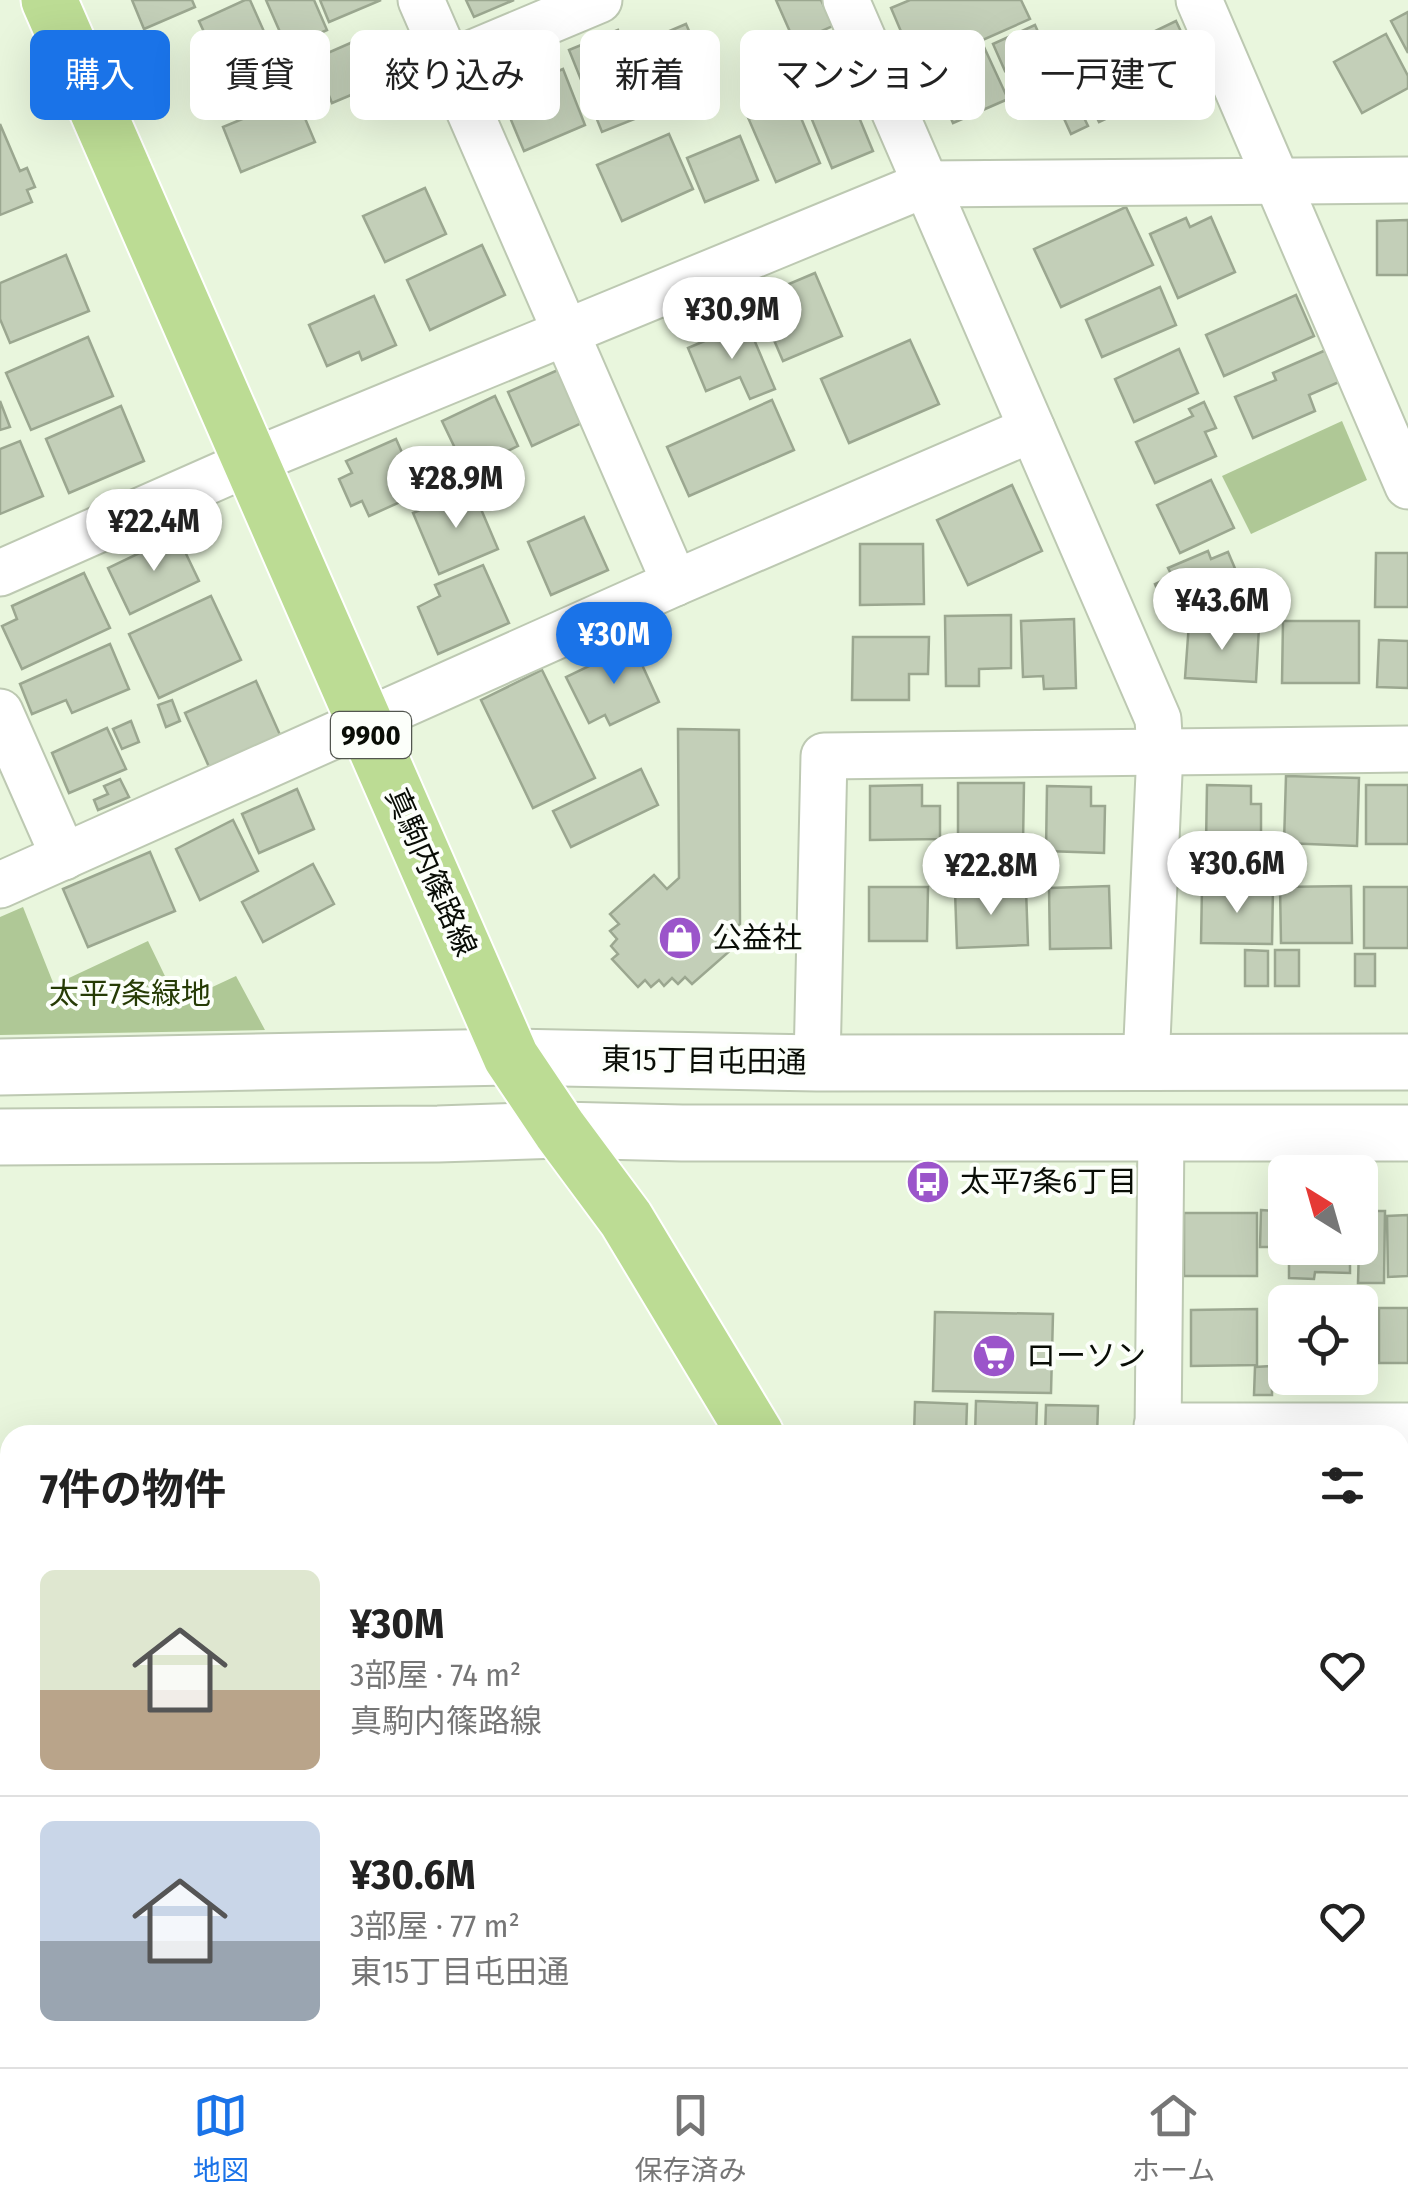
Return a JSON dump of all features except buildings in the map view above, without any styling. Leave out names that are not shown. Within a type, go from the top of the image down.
[{"type":"main road","name":"真駒内篠路線","points":[[49,0],[512,1057],[626,1219],[750,1425]]},
{"type":"street","points":[[422,0],[435,30]]},
{"type":"street","points":[[528,30],[599,0]]},
{"type":"street","points":[[846,0],[1158,719],[1160,751],[1146,1063]]},
{"type":"street","points":[[1200,0],[1408,486]]},
{"type":"street","points":[[474,120],[675,583]]},
{"type":"street","points":[[0,573],[251,462],[926,184],[1408,180]]},
{"type":"street","points":[[0,885],[675,583],[1032,429]]},
{"type":"street","points":[[0,712],[64,856]]},
{"type":"street","points":[[817,1063],[824,756],[1408,749]]},
{"type":"street","name":"東15丁目屯田通","points":[[0,1067],[512,1057],[817,1063],[1408,1062]]},
{"type":"street","points":[[0,1137],[560,1130],[1408,1132]]},
{"type":"street","points":[[1158,1425],[1161,1133]]},
{"type":"green space","points":[[1342,421],[1367,480],[1251,534],[1222,476]]},
{"type":"green space","name":"太平7条緑地","points":[[23,907],[54,985],[148,941],[178,1003],[236,976],[265,1030],[0,1035],[0,917]]},
{"type":"place","name":"公益社","points":[[680,938]]},
{"type":"place","name":"太平7条6丁目","points":[[928,1182]]},
{"type":"place","name":"ローソン","points":[[994,1356]]}]
